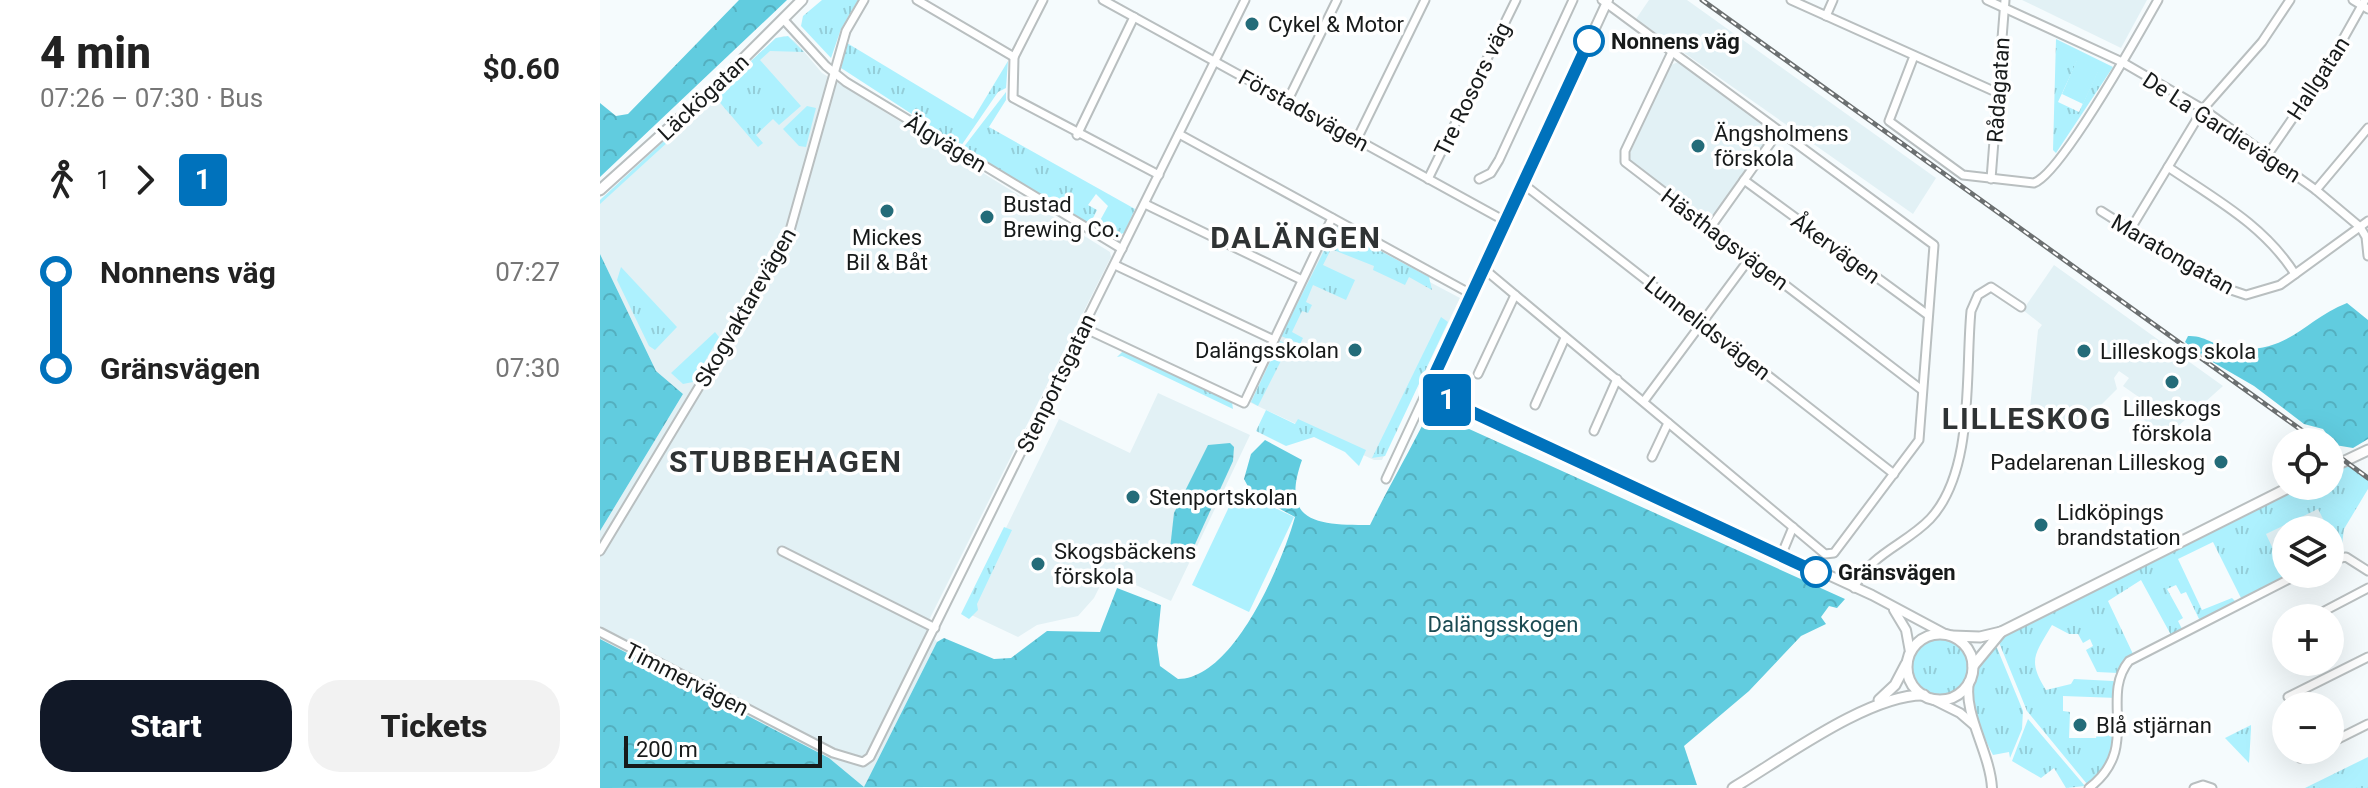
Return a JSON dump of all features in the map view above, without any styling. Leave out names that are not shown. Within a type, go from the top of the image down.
[{"type":"main road","name":"Läckögatan","points":[[600,190],[720,82],[802,0]]},
{"type":"main road","points":[[2344,461],[2368,450]]},
{"type":"main road","points":[[1871,707],[1895,685],[1909,655],[1923,639],[1949,635],[1980,637],[2001,632],[2272,496]]},
{"type":"main road","points":[[1733,788],[1871,707],[1899,696],[1953,697],[1969,682],[1973,667],[2001,632]]},
{"type":"main road","points":[[1949,635],[1966,646],[1973,667]]},
{"type":"main road","points":[[1909,655],[1909,677],[1928,697]]},
{"type":"street","name":"Skogvaktarevägen","points":[[600,551],[787,241],[846,31],[864,0]]},
{"type":"street","points":[[917,0],[1014,57]]},
{"type":"street","points":[[1043,0],[1014,57],[1013,98],[1077,135],[1159,175]]},
{"type":"street","name":"Förstadsvägen","points":[[1103,0],[1505,221]]},
{"type":"street","name":"Stenportsgatan","points":[[863,762],[877,744],[1245,0]]},
{"type":"street","points":[[1287,102],[1337,0]]},
{"type":"street","points":[[1357,139],[1425,0]]},
{"type":"street","name":"Tre Rosors väg","points":[[1428,179],[1516,0]]},
{"type":"street","points":[[1479,179],[1491,173],[1499,160],[1573,0]]},
{"type":"street","points":[[1791,0],[1998,93]]},
{"type":"street","points":[[1826,16],[1833,0]]},
{"type":"street","name":"De La Gardievägen","points":[[1987,0],[2005,4],[2122,62],[2203,109],[2316,190],[2360,227]]},
{"type":"street","points":[[1914,56],[1887,119],[1963,175],[2029,183],[2043,179],[2122,62],[2158,0]]},
{"type":"street","points":[[2130,230],[2203,109],[2262,42],[2290,0]]},
{"type":"street","points":[[2353,0],[2365,5]]},
{"type":"street","points":[[1386,479],[1427,391],[1471,294],[1606,1],[1934,246],[1919,440],[1834,553],[1825,554],[1483,268]]},
{"type":"street","name":"Rådagatan","points":[[1991,179],[2005,4]]},
{"type":"street","name":"Hallgatan","points":[[2268,154],[2311,94],[2365,5]]},
{"type":"street","points":[[1077,135],[1134,17]]},
{"type":"street","name":"Älgvägen","points":[[783,19],[835,74],[1122,249]]},
{"type":"street","name":"Hästhagsvägen","points":[[1672,52],[1624,160],[1922,390]]},
{"type":"street","points":[[2316,190],[2368,128]]},
{"type":"street","points":[[1710,228],[1779,131]]},
{"type":"street","points":[[1179,134],[1471,294]]},
{"type":"street","points":[[2168,167],[2256,227],[2282,253],[2295,274]]},
{"type":"street","name":"Åkervägen","points":[[1744,180],[1928,315]]},
{"type":"street","name":"Lunnelidsvägen","points":[[1522,183],[1894,474]]},
{"type":"street","points":[[1145,204],[1302,280]]},
{"type":"street","name":"Maratongatan","points":[[2101,211],[2233,292],[2264,292],[2295,274],[2368,221]]},
{"type":"street","points":[[1084,328],[1244,403],[1332,218]]},
{"type":"street","points":[[2360,227],[2366,237],[2368,256]]},
{"type":"street","points":[[1644,401],[1750,258]]},
{"type":"street","points":[[1115,265],[1274,340]]},
{"type":"street","points":[[1854,588],[1875,558],[1928,521],[1952,484],[1963,435],[1971,311],[1978,295],[1991,287],[2021,307]]},
{"type":"street","points":[[1478,374],[1515,295]]},
{"type":"street","points":[[1535,405],[1565,338]]},
{"type":"street","points":[[1594,431],[1617,379]]},
{"type":"street","points":[[1427,391],[1949,635]]},
{"type":"street","points":[[1652,457],[1668,423]]},
{"type":"street","points":[[1781,556],[1793,527]]},
{"type":"street","points":[[782,551],[935,628]]},
{"type":"street","points":[[2344,557],[2368,571]]},
{"type":"street","points":[[2089,788],[2107,773],[2114,758],[2121,678],[2129,661],[2272,588]]},
{"type":"street","points":[[2338,604],[2368,588]]},
{"type":"street","points":[[1893,610],[1906,630],[1909,655]]},
{"type":"street","name":"Timmervägen","points":[[600,632],[833,753],[863,762]]},
{"type":"street","points":[[2298,692],[2368,657]]},
{"type":"street","points":[[1969,682],[1968,704],[1990,765],[1992,788]]},
{"type":"street","points":[[1928,697],[1960,713],[1977,729]]},
{"type":"street","points":[[2344,736],[2368,724]]},
{"type":"street","points":[[2194,788],[2203,785],[2212,788]]},
{"type":"shaded area","points":[[1649,0],[1687,0],[1936,178],[1913,214],[1636,19]]},
{"type":"shaded area","points":[[2022,0],[2147,0],[2121,48]]},
{"type":"shaded area","points":[[784,36],[795,41],[822,73],[1110,252],[1111,257],[926,626],[937,642],[864,787],[829,758],[600,639],[600,531],[683,394],[656,371],[600,254],[600,200],[776,38]]},
{"type":"shaded area","name":"Ängsholmens förskola","points":[[1678,62],[1771,130],[1771,136],[1712,218],[1705,218],[1630,161],[1629,155],[1671,65]]},
{"type":"shaded area","name":"Dalängsskolan","points":[[1331,230],[1460,298],[1382,460],[1374,460],[1249,402]]},
{"type":"shaded area","name":"Lilleskogs skola","points":[[2054,265],[2223,386],[2167,436],[2140,417],[2143,400],[2123,386],[2129,378],[2119,371],[2114,378],[2117,389],[2089,417],[2056,430],[2028,427],[2038,330],[2042,325],[2023,310]]},
{"type":"shaded area","name":"Stenportskolan","points":[[1158,393],[1250,435],[1171,601],[1107,572],[1094,598],[1078,616],[1037,625],[1018,637],[965,612],[1059,419],[1130,453]]},
{"type":"shaded area","points":[[2318,509],[2322,516],[2303,516]]},
{"type":"shaded area","points":[[2272,531],[2272,548],[2265,534]]},
{"type":"green space","points":[[739,0],[787,0],[600,177],[600,103],[616,116],[628,114]]},
{"type":"green space","points":[[822,0],[858,0],[841,29],[831,58],[801,26],[803,16]]},
{"type":"green space","points":[[788,36],[804,52],[770,51],[760,60],[801,106],[779,125],[773,119],[756,135],[763,143],[758,147],[716,98],[600,204],[600,200],[776,38]]},
{"type":"green space","points":[[2056,39],[2113,67],[2056,153],[2053,150]],"holes":[[[2077,61],[2098,71],[2079,112],[2058,102]]]},
{"type":"green space","points":[[847,43],[973,119],[1008,61],[1006,88],[998,92],[961,146],[841,68]]},
{"type":"green space","points":[[2077,60],[2099,70],[2083,104],[2062,94]]},
{"type":"green space","points":[[1006,92],[1006,100],[989,127],[1135,209],[1124,233],[1114,236],[1097,226],[1108,206],[1096,194],[1088,205],[1097,210],[1091,222],[1085,221],[963,148]]},
{"type":"green space","points":[[807,106],[816,108],[806,147],[799,146],[783,129]]},
{"type":"green space","points":[[1336,227],[1429,277],[1432,290],[1409,277],[1405,285],[1373,270],[1374,266],[1331,249],[1323,265],[1355,280],[1346,300],[1313,285],[1306,302],[1312,305],[1308,313],[1302,311],[1292,332],[1303,338],[1300,344],[1281,336]]},
{"type":"green space","points":[[600,254],[656,371],[683,394],[600,531]]},
{"type":"green space","points":[[621,267],[677,327],[655,350],[649,346],[617,280]]},
{"type":"green space","points":[[2347,303],[2368,320],[2368,439],[2353,448],[2344,446],[2344,428],[2319,428],[2304,424],[2254,386],[2197,353],[2185,342],[2188,336],[2194,336],[2235,349],[2270,346],[2296,334]]},
{"type":"green space","points":[[1441,317],[1448,322],[1385,456],[1372,458]]},
{"type":"green space","points":[[715,332],[719,337],[693,382],[683,384],[671,373]]},
{"type":"green space","points":[[1280,341],[1289,345],[1258,406],[1251,402]]},
{"type":"green space","points":[[1124,350],[1232,402],[1233,409],[1122,356],[1117,357]]},
{"type":"green space","points":[[1266,410],[1295,424],[1298,419],[1366,450],[1359,466],[1345,452],[1314,437],[1286,446],[1256,431]]},
{"type":"green space","name":"Dalängsskogen","points":[[1436,414],[1845,599],[1837,608],[1829,606],[1821,617],[1826,624],[1801,636],[1749,691],[1684,746],[1697,785],[600,788],[600,639],[829,758],[864,787],[937,642],[944,638],[994,659],[1011,658],[1047,631],[1100,632],[1117,588],[1161,605],[1157,645],[1160,666],[1178,679],[1199,674],[1218,660],[1253,615],[1279,562],[1295,517],[1252,494],[1244,479],[1251,454],[1265,440],[1302,460],[1296,481],[1296,497],[1300,509],[1309,516],[1335,524],[1370,525],[1427,416]]},
{"type":"green space","points":[[1230,443],[1234,447],[1233,461],[1187,560],[1170,549],[1174,513],[1208,445]]},
{"type":"green space","points":[[2347,464],[2368,480],[2368,489],[2344,529],[2344,516],[2322,516],[2318,509],[2303,516],[2272,516],[2272,531],[2266,534],[2272,547],[2272,584],[2242,600],[2213,542],[2178,559],[2202,610],[2232,598],[2236,602],[2200,621],[2186,592],[2181,594],[2176,585],[2167,589],[2183,618],[2178,621],[2182,629],[2171,635],[2141,580],[2108,601],[2133,654],[2118,673],[2097,672],[2086,650],[2093,646],[2090,639],[2083,643],[2078,634],[2069,634],[2052,625],[2041,643],[2035,664],[2046,690],[2071,684],[2074,679],[2113,681],[2117,684],[2117,698],[2063,696],[2063,711],[2070,712],[2069,738],[2096,738],[2097,734],[2107,734],[2107,729],[2115,730],[2108,760],[2100,773],[2087,784],[2027,711],[1998,640],[2130,569],[2273,500],[2344,500],[2344,465]]},
{"type":"green space","points":[[1237,490],[1294,517],[1249,612],[1192,585]]},
{"type":"green space","points":[[1004,527],[1012,530],[977,604],[978,610],[969,619],[961,614]]},
{"type":"green space","points":[[1940,638],[1961,646],[1969,667],[1961,688],[1940,696],[1919,688],[1911,667],[1919,646]]},
{"type":"green space","points":[[1995,643],[2023,711],[2022,729],[2010,758],[2009,752],[1993,755],[1979,724],[1973,698],[1977,672]]},
{"type":"green space","points":[[2028,719],[2085,786],[2066,788],[2054,768],[2041,778],[2012,761]]},
{"type":"green space","points":[[2251,725],[2251,729],[2249,763],[2225,738]]},
{"type":"green space","points":[[2368,757],[2368,788],[2305,788]]},
{"type":"railway","points":[[1702,0],[2298,428]]},
{"type":"railway","points":[[2344,460],[2368,478]]},
{"type":"bus line","name":"1","points":[[1589,41],[1427,391],[1816,572]]},
{"type":"place","name":"Cykel & Motor","points":[[1252,24]]},
{"type":"place","name":"Nonnens väg","points":[[1589,41]]},
{"type":"place","name":"Ängsholmens förskola","points":[[1698,146]]},
{"type":"place","name":"Mickes Bil & Båt","points":[[887,211]]},
{"type":"place","name":"Bustad Brewing Co.","points":[[987,217]]},
{"type":"place","name":"Dalängsskolan","points":[[1355,350]]},
{"type":"place","name":"Lilleskogs skola","points":[[2084,351]]},
{"type":"place","name":"Lilleskogs förskola","points":[[2172,382]]},
{"type":"place","name":"Padelarenan Lilleskog","points":[[2221,462]]},
{"type":"place","name":"Stenportskolan","points":[[1133,497]]},
{"type":"place","name":"Lidköpings brandstation","points":[[2041,525]]},
{"type":"place","name":"Skogsbäckens förskola","points":[[1038,564]]},
{"type":"place","name":"Gränsvägen","points":[[1816,572]]},
{"type":"place","name":"Blå stjärnan","points":[[2080,725]]},
{"type":"district","name":"DALÄNGEN","points":[[1296,238]]},
{"type":"district","name":"LILLESKOG","points":[[2027,419]]},
{"type":"district","name":"STUBBEHAGEN","points":[[786,462]]}]
